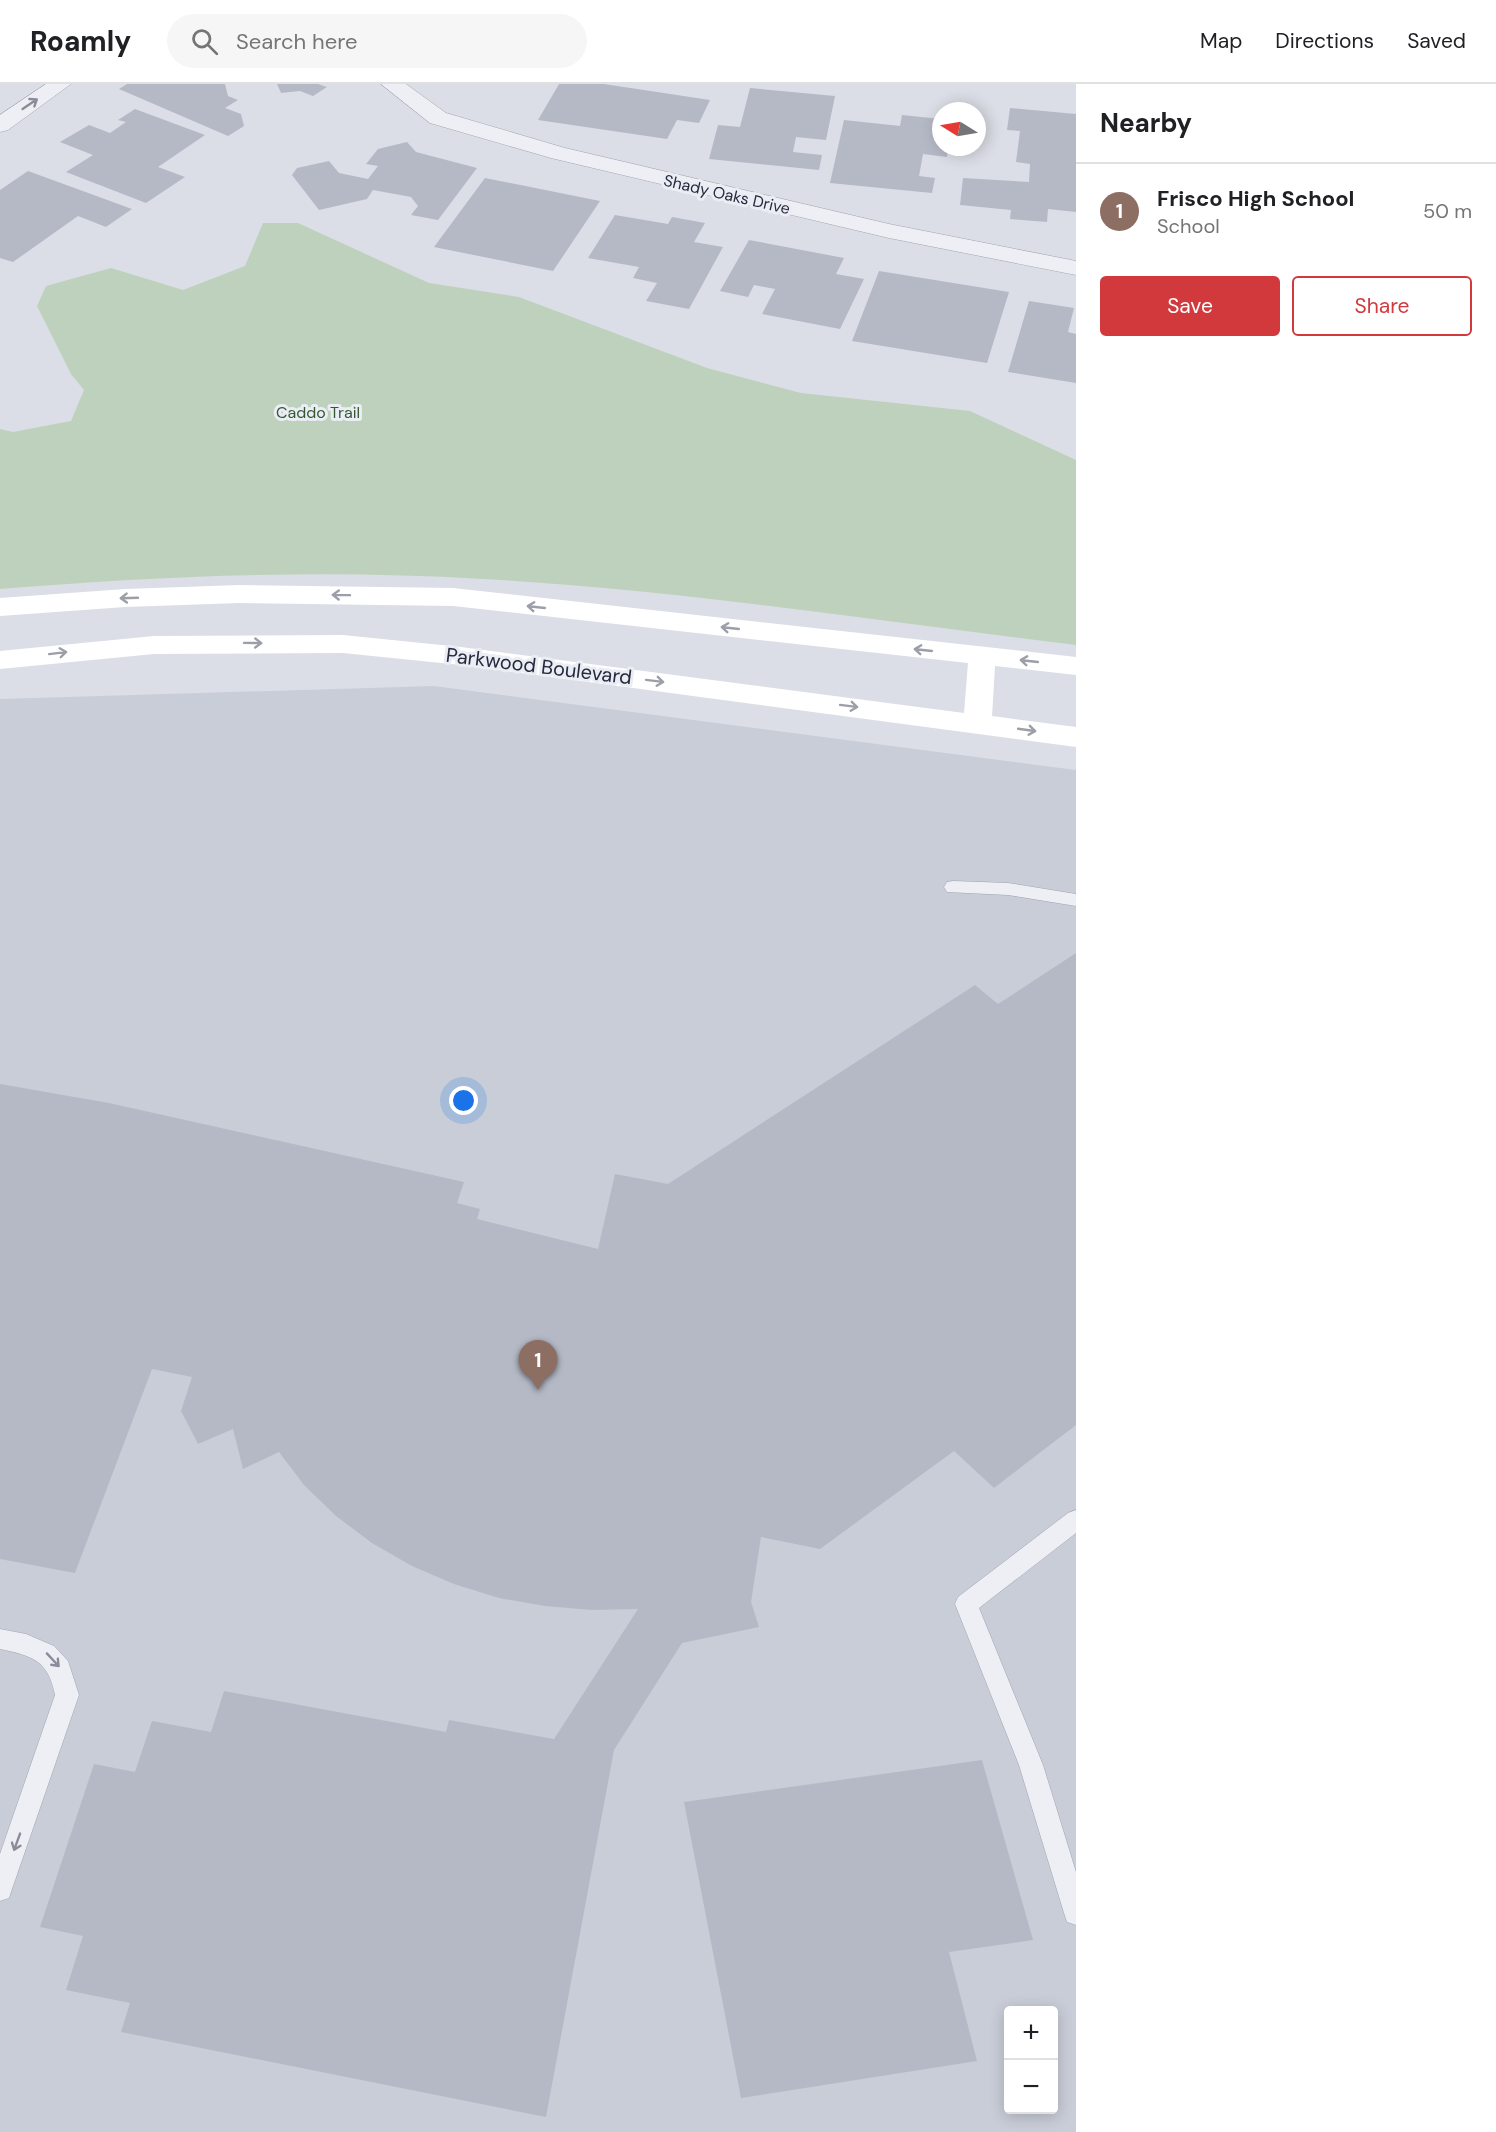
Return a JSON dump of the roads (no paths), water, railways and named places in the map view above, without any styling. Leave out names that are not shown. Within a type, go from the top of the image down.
[{"type":"main road","points":[[0,607],[125,598],[240,594],[453,597],[1076,666]]},
{"type":"main road","name":"Parkwood Boulevard","points":[[0,660],[154,645],[343,645],[461,656],[1076,737]]},
{"type":"main road","points":[[977,723],[982,657]]},
{"type":"street","points":[[0,125],[60,84]]},
{"type":"street","name":"Shady Oaks Drive","points":[[392,84],[438,118],[559,153],[878,229],[1076,268]]},
{"type":"lane","points":[[953,888],[1008,890],[1076,900]]},
{"type":"lane","points":[[1076,1520],[966,1604],[1031,1765],[1070,1874],[1076,1913]]},
{"type":"lane","points":[[0,1639],[40,1649],[56,1660],[64,1676],[67,1695],[0,1888]]},
{"type":"place","name":"Frisco High School","points":[[538,1390]]},
{"type":"park label","name":"Caddo Trail","points":[[318,412]]}]
